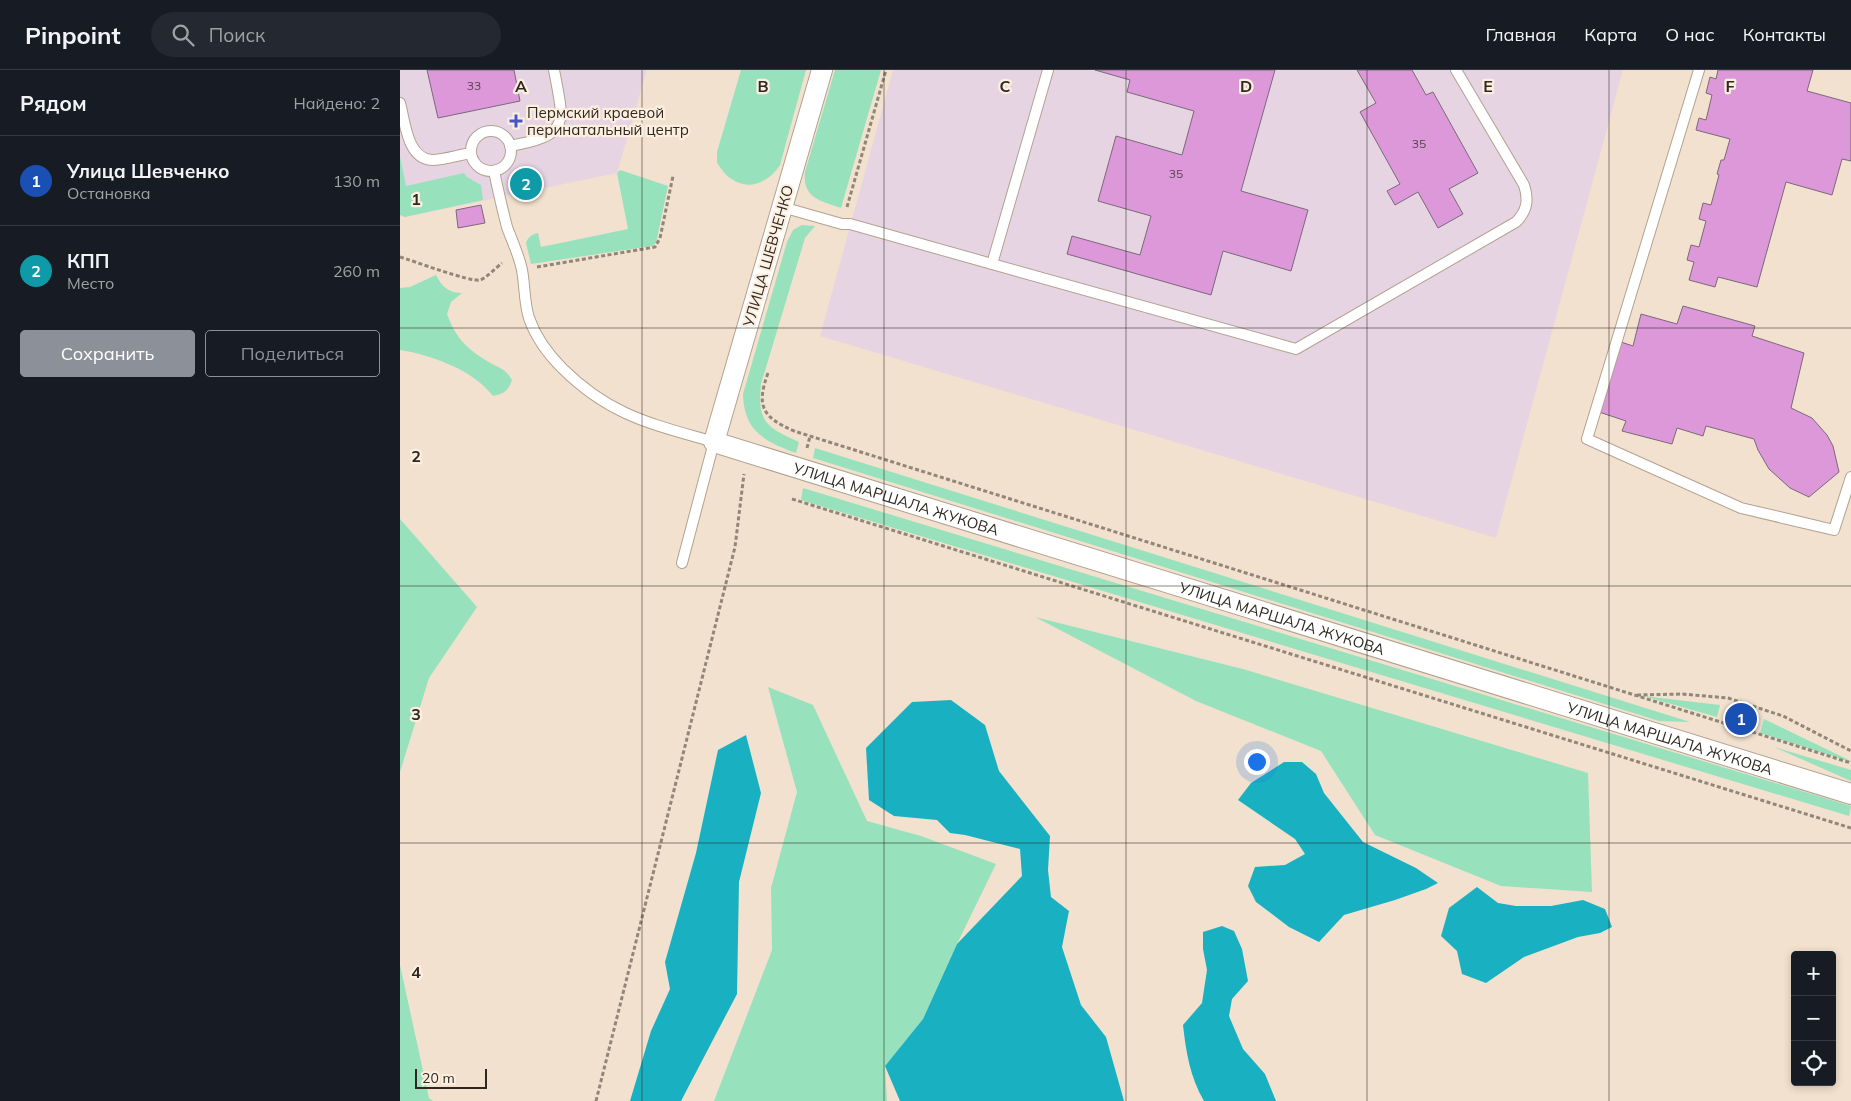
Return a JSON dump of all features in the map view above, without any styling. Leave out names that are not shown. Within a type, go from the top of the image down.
[{"type":"street","name":"УЛИЦА ШЕВЧЕНКО","points":[[714,442],[822,70]]},
{"type":"street","name":"УЛИЦА МАРШАЛА ЖУКОВА","points":[[714,442],[1851,794]]},
{"type":"lane","points":[[510,146],[544,138],[556,128],[562,112],[554,70]]},
{"type":"lane","points":[[992,264],[1048,70]]},
{"type":"lane","points":[[782,206],[1296,349],[1516,222],[1523,215],[1527,195],[1524,185],[1456,70]]},
{"type":"lane","points":[[1699,70],[1587,439],[1741,508],[1834,530],[1851,477]]},
{"type":"lane","points":[[400,103],[412,146],[425,159],[435,160],[471,153]]},
{"type":"lane","points":[[489,132],[502,135],[507,140],[511,153],[506,165],[494,171],[482,169],[477,165],[471,153],[474,142],[478,137],[489,132]]},
{"type":"lane","points":[[494,171],[507,225],[522,270],[525,304],[533,328],[550,356],[576,382],[609,406],[643,421],[714,442],[682,563]]},
{"type":"path","points":[[842,224],[886,70]]},
{"type":"path","points":[[522,270],[655,247],[660,238],[673,176]]},
{"type":"path","points":[[400,256],[468,278],[480,280],[502,263]]},
{"type":"path","points":[[768,373],[763,392],[763,409],[779,425],[1851,763]]},
{"type":"path","points":[[806,452],[810,436]]},
{"type":"path","points":[[596,1101],[735,547],[747,452]]},
{"type":"path","points":[[792,499],[1851,828]]},
{"type":"path","points":[[1634,695],[1682,694],[1728,698],[1783,716],[1851,751]]},
{"type":"shaded area","name":"Пермский краевой перинатальный центр","points":[[400,70],[647,70],[617,173],[405,217],[400,215]]},
{"type":"shaded area","points":[[893,70],[1623,70],[1496,538],[820,336]]},
{"type":"green space","points":[[741,70],[806,70],[780,165],[770,176],[751,185],[737,182],[730,178],[717,163],[717,152]]},
{"type":"green space","points":[[835,70],[881,70],[841,208],[814,197],[807,188],[805,181],[805,172]]},
{"type":"green space","points":[[400,156],[406,186],[464,173],[467,177],[481,185],[483,200],[405,217],[400,215]]},
{"type":"green space","points":[[620,170],[668,186],[656,243],[652,246],[531,264],[526,243],[529,237],[534,234],[538,233],[541,247],[628,229],[617,173]]},
{"type":"green space","points":[[802,225],[815,226],[805,238],[761,384],[760,397],[763,416],[766,422],[779,432],[799,442],[796,453],[774,444],[758,433],[747,417],[743,394],[787,242],[793,230]]},
{"type":"green space","points":[[436,275],[446,288],[453,292],[462,293],[451,302],[447,314],[462,342],[473,352],[504,371],[512,380],[509,387],[503,393],[493,396],[475,379],[451,365],[400,350],[400,288],[410,287]]},
{"type":"green space","points":[[815,448],[1690,722],[1659,721],[813,458]]},
{"type":"green space","points":[[803,488],[1851,806],[1849,816],[801,500]]},
{"type":"green space","points":[[400,519],[477,607],[429,678],[400,772]]},
{"type":"green space","points":[[1035,617],[1243,669],[1588,773],[1592,892],[1501,886],[1375,835],[1321,751],[1196,701]]},
{"type":"green space","points":[[768,687],[813,705],[867,821],[921,836],[996,864],[923,1019],[885,1066],[887,1101],[714,1101],[772,950],[771,888],[797,792]]},
{"type":"green space","points":[[1643,696],[1720,705],[1717,717]]},
{"type":"green space","points":[[1764,719],[1851,761],[1851,762],[1760,733]]},
{"type":"green space","points":[[1774,747],[1851,770],[1851,781]]},
{"type":"green space","points":[[400,965],[429,1098],[433,1101],[400,1101]]},
{"type":"water","points":[[951,700],[985,725],[999,771],[1050,836],[1048,870],[1051,897],[1069,911],[1062,947],[1081,1005],[1106,1037],[1124,1101],[900,1101],[885,1066],[923,1019],[957,944],[1022,876],[1020,849],[950,833],[937,820],[894,816],[869,800],[866,748],[912,702]]},
{"type":"water","points":[[746,735],[761,793],[739,882],[737,994],[681,1101],[630,1101],[651,1031],[670,989],[665,962],[696,853],[718,750]]},
{"type":"water","points":[[1284,762],[1302,762],[1316,774],[1324,793],[1363,842],[1416,868],[1438,883],[1395,900],[1344,915],[1319,942],[1289,927],[1256,902],[1248,886],[1255,867],[1285,865],[1305,854],[1295,839],[1238,800],[1251,783]]},
{"type":"water","points":[[1477,887],[1498,903],[1516,906],[1551,906],[1583,900],[1605,909],[1612,927],[1600,933],[1578,937],[1524,957],[1486,983],[1462,974],[1457,951],[1441,936],[1449,908]]},
{"type":"water","points":[[1222,926],[1234,931],[1242,949],[1248,981],[1232,999],[1229,1016],[1243,1049],[1265,1074],[1276,1101],[1204,1101],[1192,1074],[1183,1025],[1202,1003],[1207,970],[1203,949],[1203,932]]},
{"type":"building","points":[[427,70],[514,70],[520,101],[438,118]]},
{"type":"building","points":[[1095,70],[1275,70],[1241,191],[1308,210],[1291,271],[1223,251],[1211,295],[1067,254],[1072,236],[1140,255],[1151,216],[1098,201],[1116,136],[1182,155],[1194,111],[1127,92],[1130,80]]},
{"type":"building","points":[[1357,70],[1412,70],[1426,95],[1433,92],[1478,173],[1449,189],[1463,214],[1438,228],[1418,192],[1395,205],[1387,191],[1400,184],[1360,112],[1376,103]]},
{"type":"building","points":[[1718,70],[1813,70],[1807,91],[1851,103],[1851,161],[1842,159],[1832,195],[1786,182],[1757,287],[1718,277],[1715,287],[1689,280],[1694,262],[1687,260],[1691,245],[1699,247],[1706,221],[1699,219],[1703,203],[1711,205],[1721,160],[1724,160],[1730,139],[1696,130],[1699,118],[1706,120],[1712,95],[1706,93],[1710,77],[1716,79]]},
{"type":"building","points":[[532,175],[535,190],[520,193],[517,178]]},
{"type":"building","points":[[481,205],[485,223],[458,228],[456,210]]},
{"type":"building","points":[[1683,306],[1755,326],[1752,336],[1804,353],[1791,408],[1812,418],[1827,435],[1833,446],[1839,472],[1809,497],[1790,488],[1769,469],[1754,439],[1706,426],[1703,436],[1677,428],[1672,444],[1622,431],[1626,421],[1599,412],[1618,341],[1633,346],[1641,314],[1677,324]]},
{"type":"place","name":"Пермский краевой перинатальный центр","points":[[516,121]]},
{"type":"place","name":"КПП","points":[[526,184]]},
{"type":"place","name":"Улица Шевченко","points":[[1741,719]]}]
